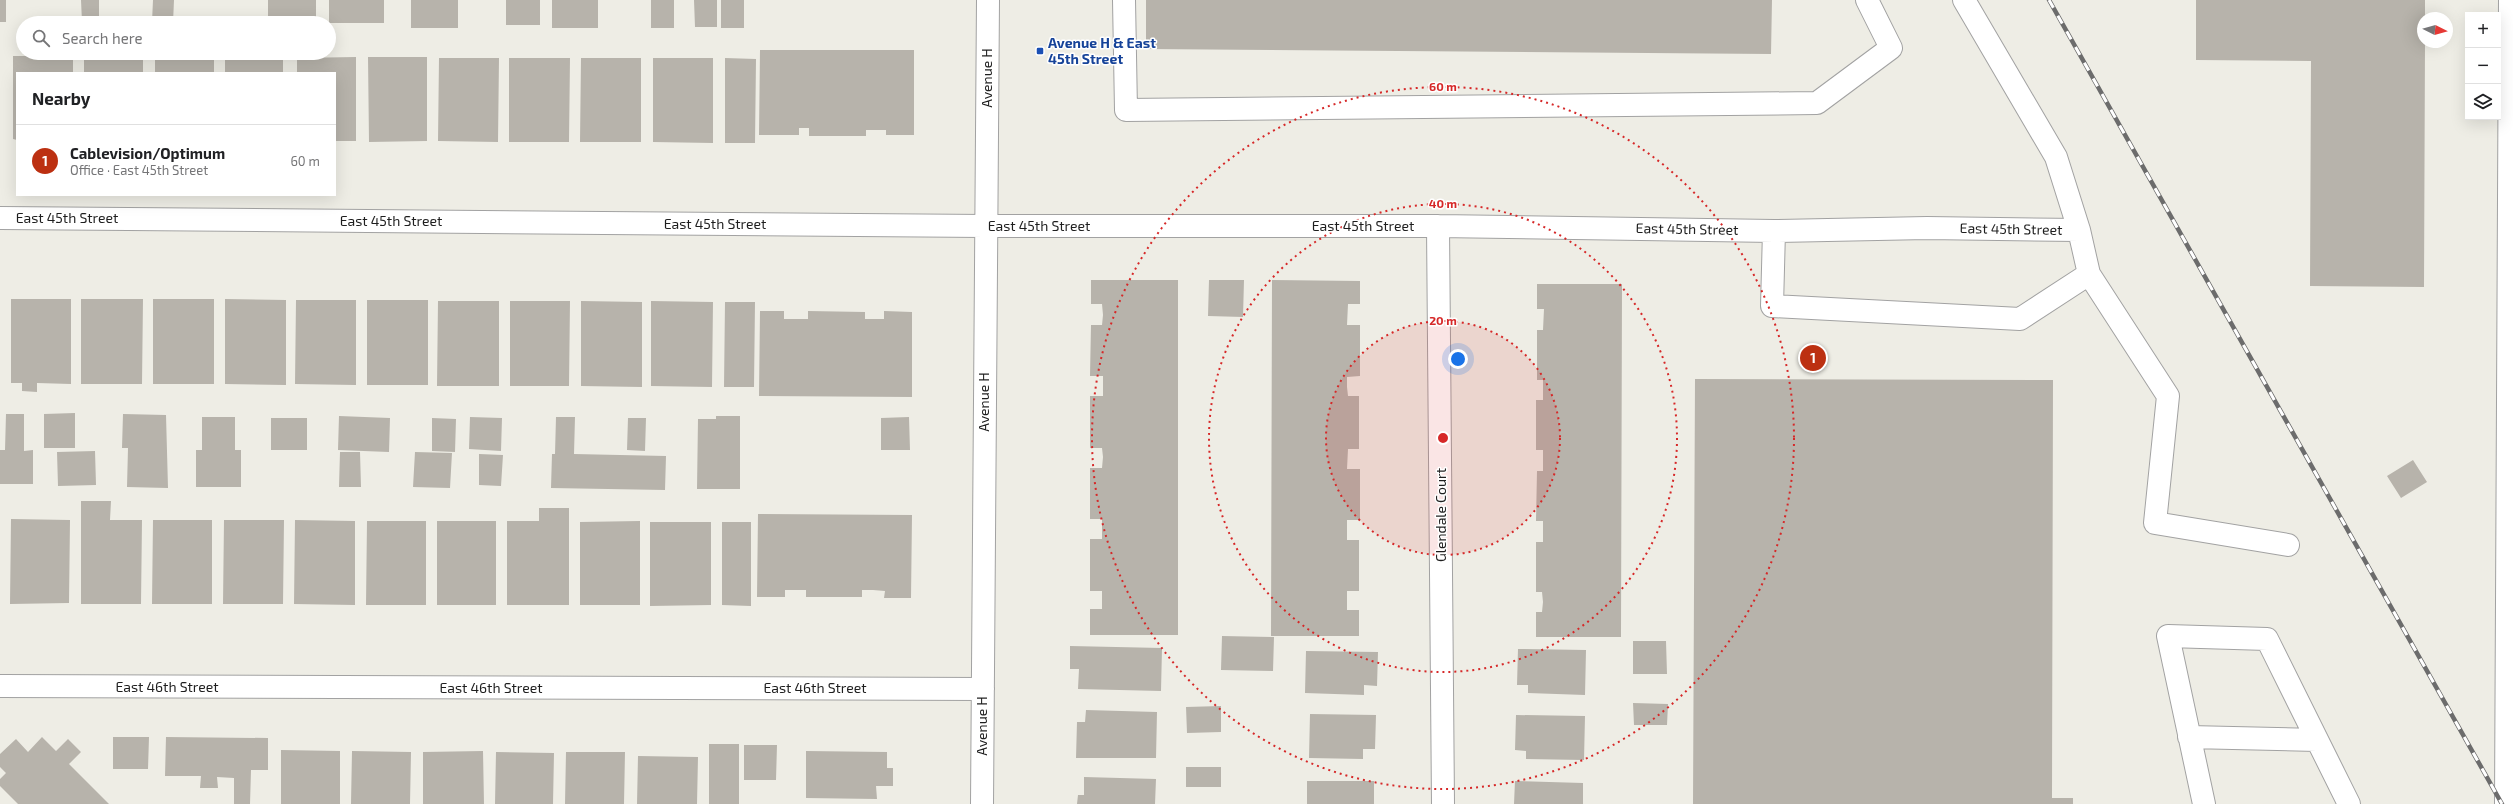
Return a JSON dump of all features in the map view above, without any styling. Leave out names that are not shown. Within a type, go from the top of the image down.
[{"type":"street","name":"Avenue H","points":[[982,804],[985,226],[988,0]]},
{"type":"street","points":[[1124,0],[1126,110],[1817,103],[1891,48],[1867,0]]},
{"type":"street","points":[[1964,0],[2056,157],[2079,230],[2089,274],[2168,396],[2155,523],[2288,545]]},
{"type":"street","points":[[2506,804],[2510,694],[2510,0]]},
{"type":"street","name":"East 45th Street","points":[[0,218],[985,226],[1438,226],[1774,230],[1942,228],[2079,230]]},
{"type":"street","name":"Glendale Court","points":[[1438,226],[1443,804]]},
{"type":"street","points":[[1774,230],[1772,306],[2020,318],[2089,274]]},
{"type":"street","points":[[2204,804],[2168,636],[2267,639],[2348,804]]},
{"type":"street","name":"East 46th Street","points":[[0,686],[983,689]]},
{"type":"street","points":[[2189,737],[2317,740]]},
{"type":"building","points":[[0,0],[6,0],[6,22],[0,22]]},
{"type":"building","points":[[81,0],[99,0],[99,16],[82,16]]},
{"type":"building","points":[[153,0],[174,0],[173,16],[152,16]]},
{"type":"building","points":[[268,0],[316,0],[316,16],[268,16]]},
{"type":"building","points":[[329,0],[384,0],[384,23],[336,23],[336,16],[329,16]]},
{"type":"building","points":[[411,0],[458,0],[458,28],[411,28]]},
{"type":"building","points":[[506,0],[540,0],[540,25],[506,25]]},
{"type":"building","points":[[552,0],[598,0],[598,28],[552,28]]},
{"type":"building","points":[[651,0],[674,0],[674,28],[651,28]]},
{"type":"building","points":[[694,0],[717,0],[717,27],[695,27]]},
{"type":"building","points":[[721,0],[744,0],[744,28],[721,28]]},
{"type":"building","points":[[1146,0],[1772,0],[1771,54],[1146,49]]},
{"type":"building","points":[[2196,0],[2425,0],[2425,12],[2417,12],[2417,48],[2425,48],[2424,287],[2310,286],[2311,61],[2196,60]]},
{"type":"building","points":[[760,50],[914,50],[914,135],[886,135],[886,130],[866,130],[866,136],[809,136],[809,128],[799,128],[799,135],[759,135]]},
{"type":"building","points":[[13,56],[16,56],[16,60],[73,60],[73,72],[16,72],[16,140],[13,139]]},
{"type":"building","points":[[336,57],[356,57],[356,141],[336,141],[336,72],[297,72],[297,60],[336,60]]},
{"type":"building","points":[[368,57],[427,57],[427,141],[369,142]]},
{"type":"building","points":[[439,58],[499,58],[498,142],[438,141]]},
{"type":"building","points":[[509,58],[570,58],[569,142],[509,142]]},
{"type":"building","points":[[581,58],[641,58],[641,142],[580,142]]},
{"type":"building","points":[[653,58],[713,58],[713,143],[653,142]]},
{"type":"building","points":[[725,58],[756,59],[755,143],[725,143]]},
{"type":"building","points":[[84,60],[143,60],[143,72],[84,72]]},
{"type":"building","points":[[155,60],[214,60],[214,72],[155,72]]},
{"type":"building","points":[[225,60],[283,60],[283,72],[225,72]]},
{"type":"building","points":[[1091,280],[1178,280],[1178,635],[1090,635],[1090,609],[1102,609],[1102,591],[1090,591],[1090,539],[1102,539],[1102,519],[1090,519],[1090,468],[1102,468],[1103,457],[1102,448],[1090,448],[1090,396],[1103,396],[1103,376],[1090,376],[1091,325],[1102,325],[1103,315],[1102,304],[1091,304]]},
{"type":"building","points":[[1209,280],[1244,280],[1243,317],[1208,316]]},
{"type":"building","points":[[1272,280],[1360,281],[1360,304],[1348,304],[1347,325],[1360,325],[1360,376],[1347,377],[1348,396],[1359,396],[1359,449],[1348,449],[1347,469],[1360,469],[1360,520],[1347,520],[1347,540],[1359,540],[1359,591],[1347,591],[1347,610],[1359,610],[1359,636],[1271,636]]},
{"type":"building","points":[[1537,284],[1622,284],[1621,637],[1536,637],[1536,612],[1542,612],[1543,602],[1542,592],[1536,592],[1536,542],[1543,542],[1543,521],[1536,521],[1537,471],[1543,471],[1543,450],[1536,450],[1536,400],[1543,400],[1543,380],[1537,380],[1537,330],[1543,330],[1544,309],[1537,309]]},
{"type":"building","points":[[11,299],[71,299],[71,384],[37,383],[37,392],[22,391],[22,383],[11,383]]},
{"type":"building","points":[[81,299],[143,299],[142,384],[81,384]]},
{"type":"building","points":[[153,299],[214,299],[214,384],[153,384]]},
{"type":"building","points":[[225,299],[286,300],[286,385],[225,384]]},
{"type":"building","points":[[296,300],[356,300],[356,385],[295,384]]},
{"type":"building","points":[[367,300],[428,300],[428,385],[367,385]]},
{"type":"building","points":[[438,301],[499,301],[499,386],[437,386]]},
{"type":"building","points":[[510,301],[570,301],[569,386],[510,386]]},
{"type":"building","points":[[581,301],[642,302],[642,387],[581,386]]},
{"type":"building","points":[[651,301],[713,302],[712,387],[651,386]]},
{"type":"building","points":[[725,302],[755,302],[754,387],[724,387]]},
{"type":"building","points":[[760,311],[784,311],[784,319],[808,319],[808,311],[865,312],[865,319],[884,319],[884,311],[912,312],[912,397],[759,396]]},
{"type":"building","points":[[1695,379],[2053,380],[2052,798],[2073,798],[2073,804],[1693,804]]},
{"type":"building","points":[[75,413],[75,448],[44,448],[44,414]]},
{"type":"building","points":[[6,414],[24,414],[24,451],[33,450],[33,484],[0,484],[0,450],[5,450]]},
{"type":"building","points":[[123,414],[166,415],[168,488],[127,487],[128,448],[122,448]]},
{"type":"building","points":[[339,416],[390,418],[389,452],[338,450]]},
{"type":"building","points":[[716,416],[740,416],[740,489],[697,489],[698,419],[716,419]]},
{"type":"building","points":[[202,417],[235,417],[235,450],[241,450],[241,487],[196,487],[196,450],[202,450]]},
{"type":"building","points":[[470,417],[502,418],[501,451],[469,449]]},
{"type":"building","points":[[556,417],[575,417],[574,454],[666,456],[665,490],[551,488],[552,454],[555,454]]},
{"type":"building","points":[[909,417],[910,450],[881,450],[881,418]]},
{"type":"building","points":[[271,418],[307,418],[307,450],[271,450]]},
{"type":"building","points":[[432,418],[456,419],[455,452],[432,451]]},
{"type":"building","points":[[628,418],[646,418],[645,451],[627,450]]},
{"type":"building","points":[[95,451],[96,485],[58,486],[57,452]]},
{"type":"building","points":[[340,452],[360,452],[361,487],[339,487]]},
{"type":"building","points":[[415,452],[452,453],[450,488],[413,487]]},
{"type":"building","points":[[479,454],[503,455],[501,486],[479,485]]},
{"type":"building","points":[[2413,460],[2427,482],[2401,498],[2387,476]]},
{"type":"building","points":[[81,501],[111,501],[110,520],[142,520],[141,604],[81,604]]},
{"type":"building","points":[[539,508],[569,508],[569,605],[507,605],[507,521],[539,521]]},
{"type":"building","points":[[758,514],[912,515],[911,598],[884,598],[885,591],[873,590],[862,590],[862,597],[806,597],[806,590],[785,590],[785,597],[757,597]]},
{"type":"building","points":[[11,519],[70,520],[69,603],[10,604]]},
{"type":"building","points":[[153,520],[212,520],[212,604],[152,604]]},
{"type":"building","points":[[224,520],[284,520],[283,604],[223,604]]},
{"type":"building","points":[[295,520],[355,521],[355,605],[294,604]]},
{"type":"building","points":[[367,521],[426,521],[426,605],[366,605]]},
{"type":"building","points":[[437,521],[496,521],[496,605],[437,605]]},
{"type":"building","points":[[640,521],[640,605],[580,605],[580,522]]},
{"type":"building","points":[[650,522],[711,522],[711,605],[650,606]]},
{"type":"building","points":[[722,522],[751,522],[751,606],[722,605]]},
{"type":"building","points":[[1222,636],[1274,637],[1273,671],[1221,670]]},
{"type":"building","points":[[1633,641],[1666,641],[1667,674],[1633,674]]},
{"type":"building","points":[[1070,646],[1162,648],[1161,691],[1078,689],[1079,669],[1070,669]]},
{"type":"building","points":[[1518,649],[1586,650],[1585,695],[1528,693],[1528,685],[1517,685]]},
{"type":"building","points":[[1306,651],[1378,652],[1377,686],[1364,685],[1364,695],[1305,693]]},
{"type":"building","points":[[1633,703],[1668,704],[1667,725],[1634,725]]},
{"type":"building","points":[[1221,706],[1221,732],[1187,733],[1186,707]]},
{"type":"building","points":[[1086,710],[1157,712],[1156,758],[1076,758],[1077,722],[1085,722]]},
{"type":"building","points":[[1310,714],[1376,715],[1375,749],[1363,749],[1363,759],[1309,758]]},
{"type":"building","points":[[1516,715],[1585,716],[1584,760],[1526,759],[1526,751],[1515,750]]},
{"type":"building","points":[[42,737],[56,751],[68,739],[81,752],[69,764],[109,804],[18,804],[0,786],[0,779],[6,773],[0,767],[0,754],[16,739],[28,752]]},
{"type":"building","points":[[113,737],[149,737],[148,769],[113,769]]},
{"type":"building","points":[[166,737],[268,738],[268,770],[251,770],[250,804],[234,804],[234,778],[217,777],[218,788],[200,788],[201,776],[165,776]]},
{"type":"building","points":[[709,744],[739,744],[739,804],[709,804]]},
{"type":"building","points":[[744,745],[777,745],[776,780],[744,780]]},
{"type":"building","points":[[281,750],[340,751],[340,804],[281,804]]},
{"type":"building","points":[[352,751],[411,752],[410,804],[351,804]]},
{"type":"building","points":[[483,751],[484,804],[423,804],[423,752]]},
{"type":"building","points":[[806,751],[887,752],[887,768],[893,768],[893,786],[876,786],[877,799],[806,798]]},
{"type":"building","points":[[496,752],[554,753],[553,804],[495,804]]},
{"type":"building","points":[[566,752],[625,752],[624,804],[565,804]]},
{"type":"building","points":[[638,756],[698,757],[697,804],[637,804]]},
{"type":"building","points":[[1186,767],[1221,767],[1221,787],[1186,787]]},
{"type":"building","points":[[1084,777],[1156,779],[1155,804],[1077,804],[1078,795],[1084,795]]},
{"type":"building","points":[[1307,781],[1374,781],[1374,804],[1307,804]]},
{"type":"building","points":[[1515,781],[1583,783],[1583,804],[1514,804]]},
{"type":"railway","points":[[2049,0],[2502,804]]},
{"type":"place","name":"Avenue H & East 45th Street","points":[[1040,51]]},
{"type":"place","name":"Cablevision/Optimum","points":[[1813,358]]}]
